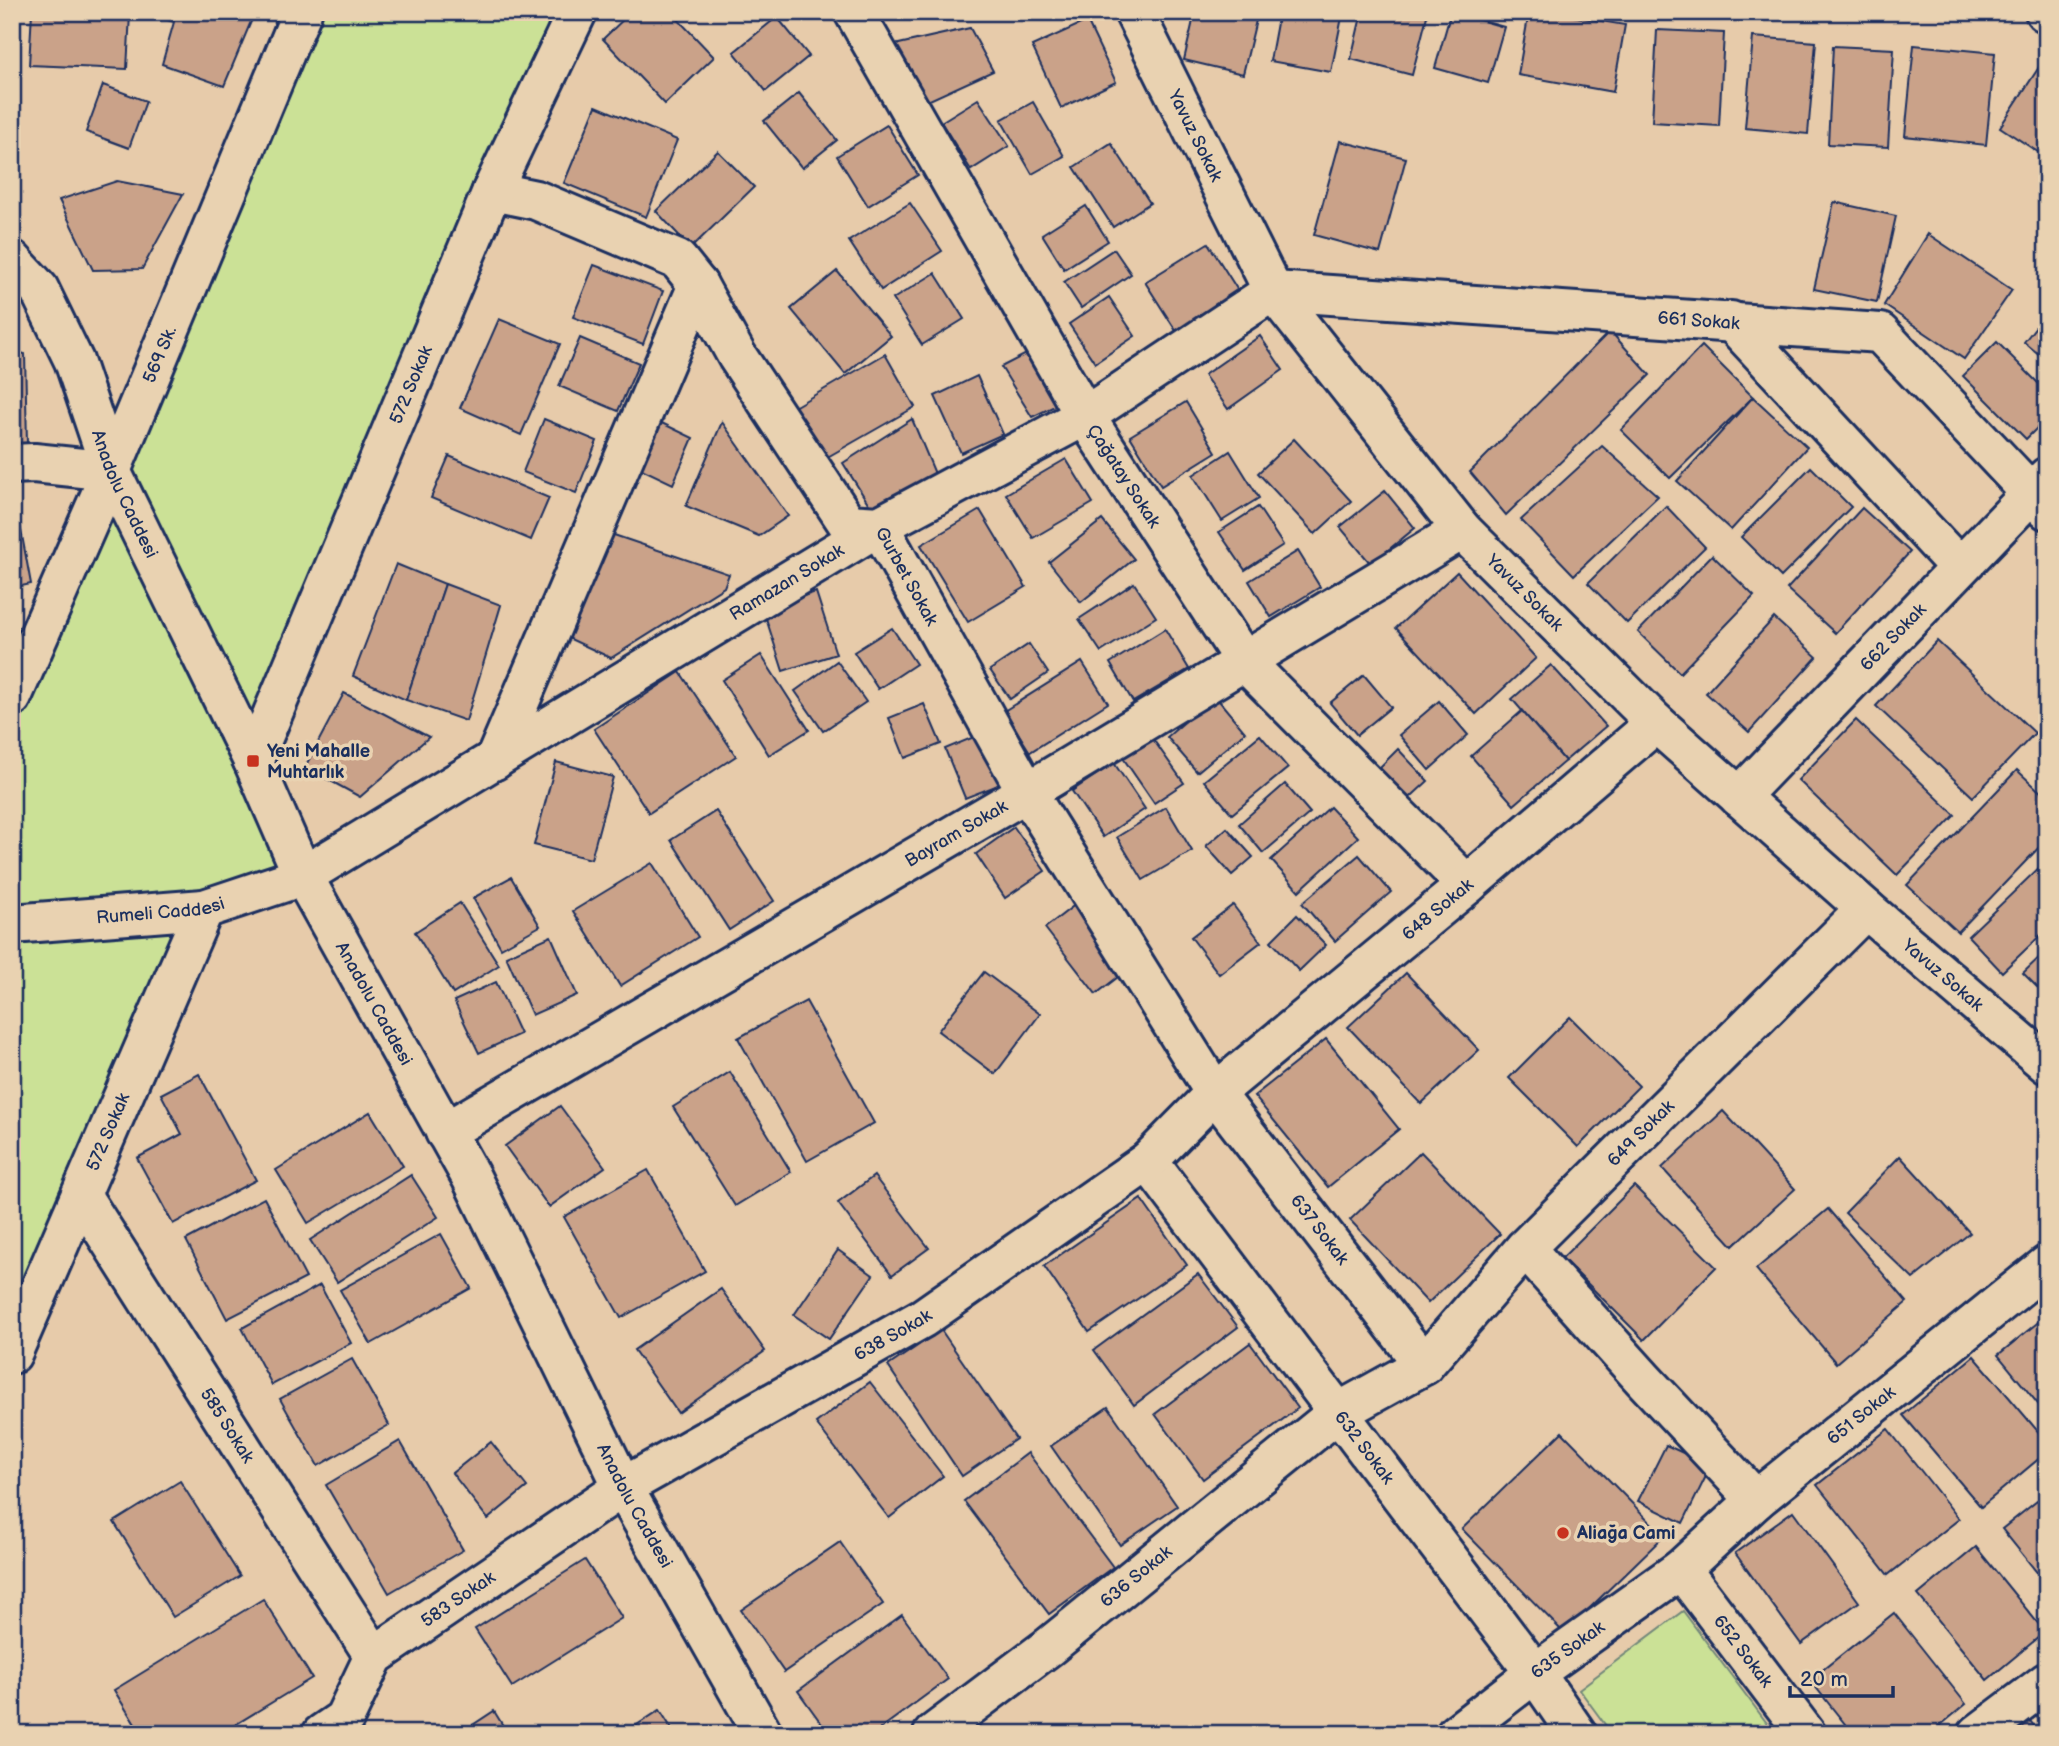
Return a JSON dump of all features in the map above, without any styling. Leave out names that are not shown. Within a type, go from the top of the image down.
[{"type":"street","name":"569 Sk.","points":[[12,697],[111,471],[302,12]]},
{"type":"street","name":"572 Sokak","points":[[253,761],[492,191],[577,12]]},
{"type":"street","name":"Çağatay Sokak","points":[[854,12],[1085,416],[1244,661],[1467,886]]},
{"type":"street","name":"Yavuz Sokak","points":[[1134,12],[1273,291],[1462,530],[1656,723],[1866,909],[2047,1064]]},
{"type":"street","name":"Gurbet Sokak","points":[[492,191],[536,200],[678,260],[698,285],[737,356],[848,524],[879,526],[1027,792],[1215,1093]]},
{"type":"street","name":"Anadolu Caddesi","points":[[12,260],[39,289],[74,361],[111,471],[253,761],[303,876],[471,1177],[623,1487],[763,1734]]},
{"type":"street","points":[[495,760],[698,285]]},
{"type":"street","name":"Ramazan Sokak","points":[[303,876],[879,526],[1085,416],[1273,291]]},
{"type":"street","name":"661 Sokak","points":[[1273,291],[1880,333],[2042,494]]},
{"type":"street","points":[[1731,321],[1959,567]]},
{"type":"street","points":[[12,464],[34,463],[111,471]]},
{"type":"street","name":"662 Sokak","points":[[1738,797],[1959,567],[2042,494]]},
{"type":"street","name":"Bayram Sokak","points":[[445,1132],[1027,792],[1462,530]]},
{"type":"street","name":"648 Sokak","points":[[1148,1161],[1215,1093],[1467,886],[1656,723]]},
{"type":"street","name":"Rumeli Caddesi","points":[[12,924],[204,909],[303,876]]},
{"type":"street","name":"572 Sokak","points":[[12,1354],[204,909]]},
{"type":"street","name":"649 Sokak","points":[[1424,1365],[1525,1248],[1866,909]]},
{"type":"street","name":"637 Sokak","points":[[1215,1093],[1424,1365]]},
{"type":"street","name":"632 Sokak","points":[[1148,1161],[1535,1673],[1577,1734]]},
{"type":"street","name":"638 Sokak","points":[[623,1487],[923,1318],[1148,1161]]},
{"type":"street","name":"585 Sokak","points":[[80,1195],[374,1656]]},
{"type":"street","points":[[1525,1248],[1756,1500]]},
{"type":"street","name":"651 Sokak","points":[[1681,1569],[1756,1500],[2047,1265]]},
{"type":"street","name":"636 Sokak","points":[[933,1734],[1050,1646],[1337,1413],[1424,1365]]},
{"type":"street","name":"583 Sokak","points":[[374,1656],[623,1487]]},
{"type":"street","name":"635 Sokak","points":[[1456,1734],[1535,1673],[1681,1569]]},
{"type":"street","name":"652 Sokak","points":[[1681,1569],[1806,1734]]},
{"type":"street","points":[[340,1729],[374,1656]]},
{"type":"street","points":[[1978,1734],[2047,1682]]},
{"type":"green space","points":[[302,12],[577,12],[253,761],[303,876],[204,910],[12,1354],[12,697]]},
{"type":"green space","points":[[1683,1611],[1775,1734],[1612,1734],[1579,1689]]},
{"type":"building","points":[[32,12],[130,14],[127,69],[29,65]]},
{"type":"building","points":[[156,12],[255,12],[224,86],[162,64],[174,22],[155,16]]},
{"type":"building","points":[[631,12],[671,12],[714,57],[665,104],[603,39]]},
{"type":"building","points":[[754,12],[773,12],[762,21]]},
{"type":"building","points":[[1195,12],[1258,12],[1243,74],[1184,60]]},
{"type":"building","points":[[1279,12],[1343,12],[1331,72],[1270,61]]},
{"type":"building","points":[[1362,12],[1428,12],[1412,75],[1351,59]]},
{"type":"building","points":[[1451,12],[1504,27],[1488,83],[1435,68]]},
{"type":"building","points":[[1529,12],[1548,12],[1625,25],[1613,92],[1518,75]]},
{"type":"building","points":[[777,17],[809,56],[766,91],[734,52]]},
{"type":"building","points":[[1087,21],[1116,82],[1061,108],[1032,46]]},
{"type":"building","points":[[970,28],[993,71],[921,104],[890,46]]},
{"type":"building","points":[[1657,30],[1724,33],[1719,126],[1652,122]]},
{"type":"building","points":[[1753,37],[1816,42],[1808,134],[1745,128]]},
{"type":"building","points":[[1914,45],[1995,53],[1986,145],[1905,136]]},
{"type":"building","points":[[1833,46],[1894,49],[1888,147],[1828,144]]},
{"type":"building","points":[[2045,58],[2047,60],[2047,158],[2000,127]]},
{"type":"building","points":[[103,85],[146,101],[129,148],[86,132]]},
{"type":"building","points":[[799,93],[837,140],[802,168],[764,121]]},
{"type":"building","points":[[978,99],[1009,146],[971,170],[941,122]]},
{"type":"building","points":[[1033,102],[1064,156],[1032,174],[1001,120]]},
{"type":"building","points":[[596,106],[677,140],[646,217],[564,183]]},
{"type":"building","points":[[887,125],[918,175],[868,206],[837,156]]},
{"type":"building","points":[[1340,141],[1406,158],[1380,253],[1314,235]]},
{"type":"building","points":[[1111,143],[1150,203],[1113,227],[1074,167]]},
{"type":"building","points":[[718,151],[754,187],[691,248],[656,211]]},
{"type":"building","points":[[117,181],[183,194],[142,269],[93,270],[59,200]]},
{"type":"building","points":[[1834,202],[1896,216],[1877,302],[1814,289]]},
{"type":"building","points":[[910,203],[942,251],[881,290],[849,241]]},
{"type":"building","points":[[1086,206],[1108,241],[1064,269],[1042,234]]},
{"type":"building","points":[[1928,234],[2012,290],[1964,359],[1884,305]]},
{"type":"building","points":[[1208,243],[1242,297],[1180,337],[1145,282]]},
{"type":"building","points":[[1114,249],[1131,274],[1081,308],[1064,282]]},
{"type":"building","points":[[594,265],[663,291],[643,344],[573,317]]},
{"type":"building","points":[[837,271],[891,336],[845,374],[791,309]]},
{"type":"building","points":[[935,273],[964,319],[922,345],[893,299]]},
{"type":"building","points":[[1109,297],[1135,336],[1095,363],[1069,324]]},
{"type":"building","points":[[2047,312],[2047,361],[2024,342]]},
{"type":"building","points":[[499,319],[560,344],[521,435],[460,408]]},
{"type":"building","points":[[1610,331],[1650,375],[1506,515],[1470,472]]},
{"type":"building","points":[[1260,336],[1283,370],[1228,409],[1204,375]]},
{"type":"building","points":[[580,338],[639,363],[618,411],[559,386]]},
{"type":"building","points":[[1997,342],[2047,392],[2047,418],[2026,439],[1963,376]]},
{"type":"building","points":[[1702,346],[1753,397],[1670,478],[1621,430]]},
{"type":"building","points":[[1038,348],[1065,401],[1032,417],[1001,367]]},
{"type":"building","points":[[12,351],[25,354],[27,443],[12,443]]},
{"type":"building","points":[[885,354],[915,407],[824,459],[794,407]]},
{"type":"building","points":[[977,376],[1003,434],[961,453],[935,396]]},
{"type":"building","points":[[1753,397],[1807,447],[1731,530],[1677,481]]},
{"type":"building","points":[[1186,402],[1216,452],[1161,486],[1130,436]]},
{"type":"building","points":[[647,416],[693,438],[673,484],[629,463]]},
{"type":"building","points":[[544,419],[597,441],[576,493],[523,472]]},
{"type":"building","points":[[912,419],[936,476],[875,514],[843,463]]},
{"type":"building","points":[[722,422],[788,516],[759,536],[686,506]]},
{"type":"building","points":[[1294,439],[1351,501],[1315,534],[1258,473]]},
{"type":"building","points":[[1602,446],[1658,496],[1574,575],[1521,520]]},
{"type":"building","points":[[1230,451],[1259,498],[1222,521],[1193,475]]},
{"type":"building","points":[[449,456],[549,498],[531,540],[431,498]]},
{"type":"building","points":[[1066,459],[1093,503],[1033,538],[1006,494]]},
{"type":"building","points":[[1811,467],[1851,507],[1781,577],[1741,537]]},
{"type":"building","points":[[1385,491],[1415,528],[1371,564],[1340,527]]},
{"type":"building","points":[[1666,506],[1705,547],[1627,623],[1588,583]]},
{"type":"building","points":[[1258,507],[1283,545],[1245,570],[1219,532]]},
{"type":"building","points":[[1862,508],[1910,552],[1835,633],[1787,589]]},
{"type":"building","points":[[980,510],[1026,587],[968,622],[921,545]]},
{"type":"building","points":[[18,514],[31,584],[12,588],[12,515]]},
{"type":"building","points":[[1102,520],[1134,559],[1081,602],[1049,562]]},
{"type":"building","points":[[611,534],[729,574],[724,587],[611,658],[566,637]]},
{"type":"building","points":[[1298,551],[1320,587],[1271,617],[1249,581]]},
{"type":"building","points":[[1712,555],[1754,596],[1680,673],[1638,632]]},
{"type":"building","points":[[396,564],[445,584],[406,700],[353,676]]},
{"type":"building","points":[[1457,572],[1536,658],[1476,714],[1396,628]]},
{"type":"building","points":[[1134,583],[1156,617],[1101,652],[1079,619]]},
{"type":"building","points":[[445,584],[501,605],[466,721],[406,700]]},
{"type":"building","points":[[816,592],[836,654],[783,671],[763,609]]},
{"type":"building","points":[[1774,618],[1817,657],[1749,732],[1706,693]]},
{"type":"building","points":[[892,628],[916,664],[878,689],[854,652]]},
{"type":"building","points":[[1165,629],[1189,669],[1133,702],[1110,663]]},
{"type":"building","points":[[1937,641],[2035,733],[1973,797],[1876,706]]},
{"type":"building","points":[[1029,644],[1048,673],[1010,699],[990,670]]},
{"type":"building","points":[[761,655],[809,730],[769,755],[722,680]]},
{"type":"building","points":[[837,661],[866,702],[823,731],[795,691]]},
{"type":"building","points":[[1082,662],[1108,703],[1030,752],[1004,711]]},
{"type":"building","points":[[1551,665],[1606,726],[1565,761],[1512,699]]},
{"type":"building","points":[[680,672],[736,756],[649,813],[594,729]]},
{"type":"building","points":[[1364,675],[1391,707],[1357,735],[1330,703]]},
{"type":"building","points":[[344,693],[429,737],[360,797],[305,767]]},
{"type":"building","points":[[1215,696],[1245,732],[1197,772],[1167,737]]},
{"type":"building","points":[[1439,701],[1468,735],[1429,770],[1399,735]]},
{"type":"building","points":[[924,704],[941,744],[905,758],[889,718]]},
{"type":"building","points":[[1522,711],[1565,761],[1514,805],[1471,756]]},
{"type":"building","points":[[1856,720],[1955,815],[1897,875],[1798,780]]},
{"type":"building","points":[[981,734],[1001,784],[965,798],[945,749]]},
{"type":"building","points":[[1150,735],[1184,783],[1154,803],[1121,755]]},
{"type":"building","points":[[1260,735],[1288,768],[1232,814],[1204,781]]},
{"type":"building","points":[[1398,749],[1428,781],[1402,805],[1372,775]]},
{"type":"building","points":[[556,762],[613,777],[591,859],[534,845]]},
{"type":"building","points":[[1114,763],[1145,809],[1103,837],[1072,791]]},
{"type":"building","points":[[2017,770],[2047,798],[2047,839],[1958,932],[1907,885]]},
{"type":"building","points":[[1285,784],[1310,813],[1263,853],[1239,824]]},
{"type":"building","points":[[1166,807],[1192,851],[1143,880],[1117,837]]},
{"type":"building","points":[[1330,807],[1358,837],[1299,891],[1271,860]]},
{"type":"building","points":[[716,811],[774,901],[729,930],[671,840]]},
{"type":"building","points":[[1014,827],[1045,871],[1005,898],[976,854]]},
{"type":"building","points":[[1227,828],[1253,857],[1232,875],[1206,846]]},
{"type":"building","points":[[1359,855],[1391,892],[1335,941],[1302,903]]},
{"type":"building","points":[[2047,860],[2047,929],[2002,972],[1968,936]]},
{"type":"building","points":[[652,863],[698,937],[620,986],[573,911]]},
{"type":"building","points":[[511,877],[540,926],[501,948],[473,898]]},
{"type":"building","points":[[460,903],[499,965],[453,994],[415,932]]},
{"type":"building","points":[[1076,904],[1127,970],[1096,994],[1045,928]]},
{"type":"building","points":[[1233,905],[1261,942],[1219,974],[1191,937]]},
{"type":"building","points":[[1297,915],[1326,945],[1299,971],[1271,941]]},
{"type":"building","points":[[551,936],[577,995],[532,1015],[506,956]]},
{"type":"building","points":[[2047,950],[2047,997],[2023,973]]},
{"type":"building","points":[[984,972],[1040,1014],[995,1074],[938,1031]]},
{"type":"building","points":[[1406,973],[1479,1050],[1421,1104],[1348,1027]]},
{"type":"building","points":[[496,982],[520,1034],[479,1053],[454,1001]]},
{"type":"building","points":[[806,1001],[874,1123],[807,1161],[738,1038]]},
{"type":"building","points":[[1570,1017],[1639,1086],[1578,1147],[1509,1078]]},
{"type":"building","points":[[1326,1039],[1399,1129],[1328,1187],[1254,1096]]},
{"type":"building","points":[[730,1072],[791,1172],[735,1206],[673,1107]]},
{"type":"building","points":[[199,1074],[256,1180],[173,1224],[137,1158],[182,1134],[161,1094]]},
{"type":"building","points":[[560,1106],[605,1167],[549,1207],[505,1146]]},
{"type":"building","points":[[1723,1111],[1795,1189],[1733,1246],[1662,1168]]},
{"type":"building","points":[[370,1112],[403,1166],[308,1223],[276,1170]]},
{"type":"building","points":[[1421,1152],[1500,1234],[1428,1303],[1350,1220]]},
{"type":"building","points":[[1900,1156],[1970,1233],[1913,1279],[1845,1213]]},
{"type":"building","points":[[648,1170],[705,1271],[621,1318],[564,1217]]},
{"type":"building","points":[[411,1175],[438,1217],[337,1282],[310,1240]]},
{"type":"building","points":[[874,1176],[929,1248],[892,1275],[838,1203]]},
{"type":"building","points":[[1634,1186],[1716,1267],[1644,1340],[1562,1258]]},
{"type":"building","points":[[264,1198],[306,1278],[227,1319],[186,1240]]},
{"type":"building","points":[[1141,1199],[1187,1265],[1089,1332],[1044,1266]]},
{"type":"building","points":[[1828,1209],[1907,1302],[1836,1363],[1756,1269]]},
{"type":"building","points":[[441,1234],[471,1288],[371,1344],[340,1290]]},
{"type":"building","points":[[838,1250],[873,1275],[829,1339],[794,1315]]},
{"type":"building","points":[[1198,1274],[1238,1327],[1134,1405],[1094,1350]]},
{"type":"building","points":[[320,1285],[351,1343],[272,1385],[242,1328]]},
{"type":"building","points":[[721,1289],[765,1351],[678,1413],[634,1350]]},
{"type":"building","points":[[2047,1315],[2047,1415],[1998,1355]]},
{"type":"building","points":[[941,1330],[1016,1439],[962,1476],[888,1366]]},
{"type":"building","points":[[1250,1343],[1298,1408],[1203,1479],[1155,1414]]},
{"type":"building","points":[[1974,1356],[2047,1442],[2047,1452],[1981,1507],[1903,1415]]},
{"type":"building","points":[[352,1359],[389,1425],[318,1466],[280,1399]]},
{"type":"building","points":[[870,1382],[943,1476],[889,1518],[816,1423]]},
{"type":"building","points":[[1108,1407],[1177,1506],[1120,1545],[1051,1446]]},
{"type":"building","points":[[1888,1429],[1959,1519],[1888,1575],[1817,1485]]},
{"type":"building","name":"Aliağa Cami","points":[[1562,1432],[1664,1536],[1564,1633],[1462,1529]]},
{"type":"building","points":[[400,1441],[463,1550],[389,1593],[326,1485]]},
{"type":"building","points":[[491,1442],[527,1487],[488,1519],[452,1473]]},
{"type":"building","points":[[1666,1445],[1711,1466],[1683,1523],[1638,1501]]},
{"type":"building","points":[[1028,1453],[1113,1567],[1049,1614],[964,1501]]},
{"type":"building","points":[[180,1481],[240,1576],[173,1617],[114,1522]]},
{"type":"building","points":[[2047,1493],[2047,1585],[2002,1529]]},
{"type":"building","points":[[1793,1511],[1859,1602],[1801,1644],[1735,1553]]},
{"type":"building","points":[[840,1542],[883,1604],[784,1672],[741,1610]]},
{"type":"building","points":[[1976,1547],[2045,1632],[1987,1680],[1918,1595]]},
{"type":"building","points":[[585,1560],[622,1618],[512,1687],[475,1629]]},
{"type":"building","points":[[263,1599],[312,1678],[220,1734],[141,1734],[114,1690]]},
{"type":"building","points":[[1894,1613],[1966,1704],[1930,1734],[1853,1734],[1810,1680]]},
{"type":"building","points":[[902,1615],[948,1679],[873,1734],[829,1734],[798,1691]]},
{"type":"building","points":[[660,1710],[675,1734],[623,1734]]},
{"type":"building","points":[[494,1711],[508,1734],[459,1734]]},
{"type":"building","points":[[2028,1718],[2040,1734],[2007,1734]]},
{"type":"place","name":"Yeni Mahalle Muhtarlık","points":[[253,761]]},
{"type":"place","name":"Aliağa Cami","points":[[1563,1533]]}]
